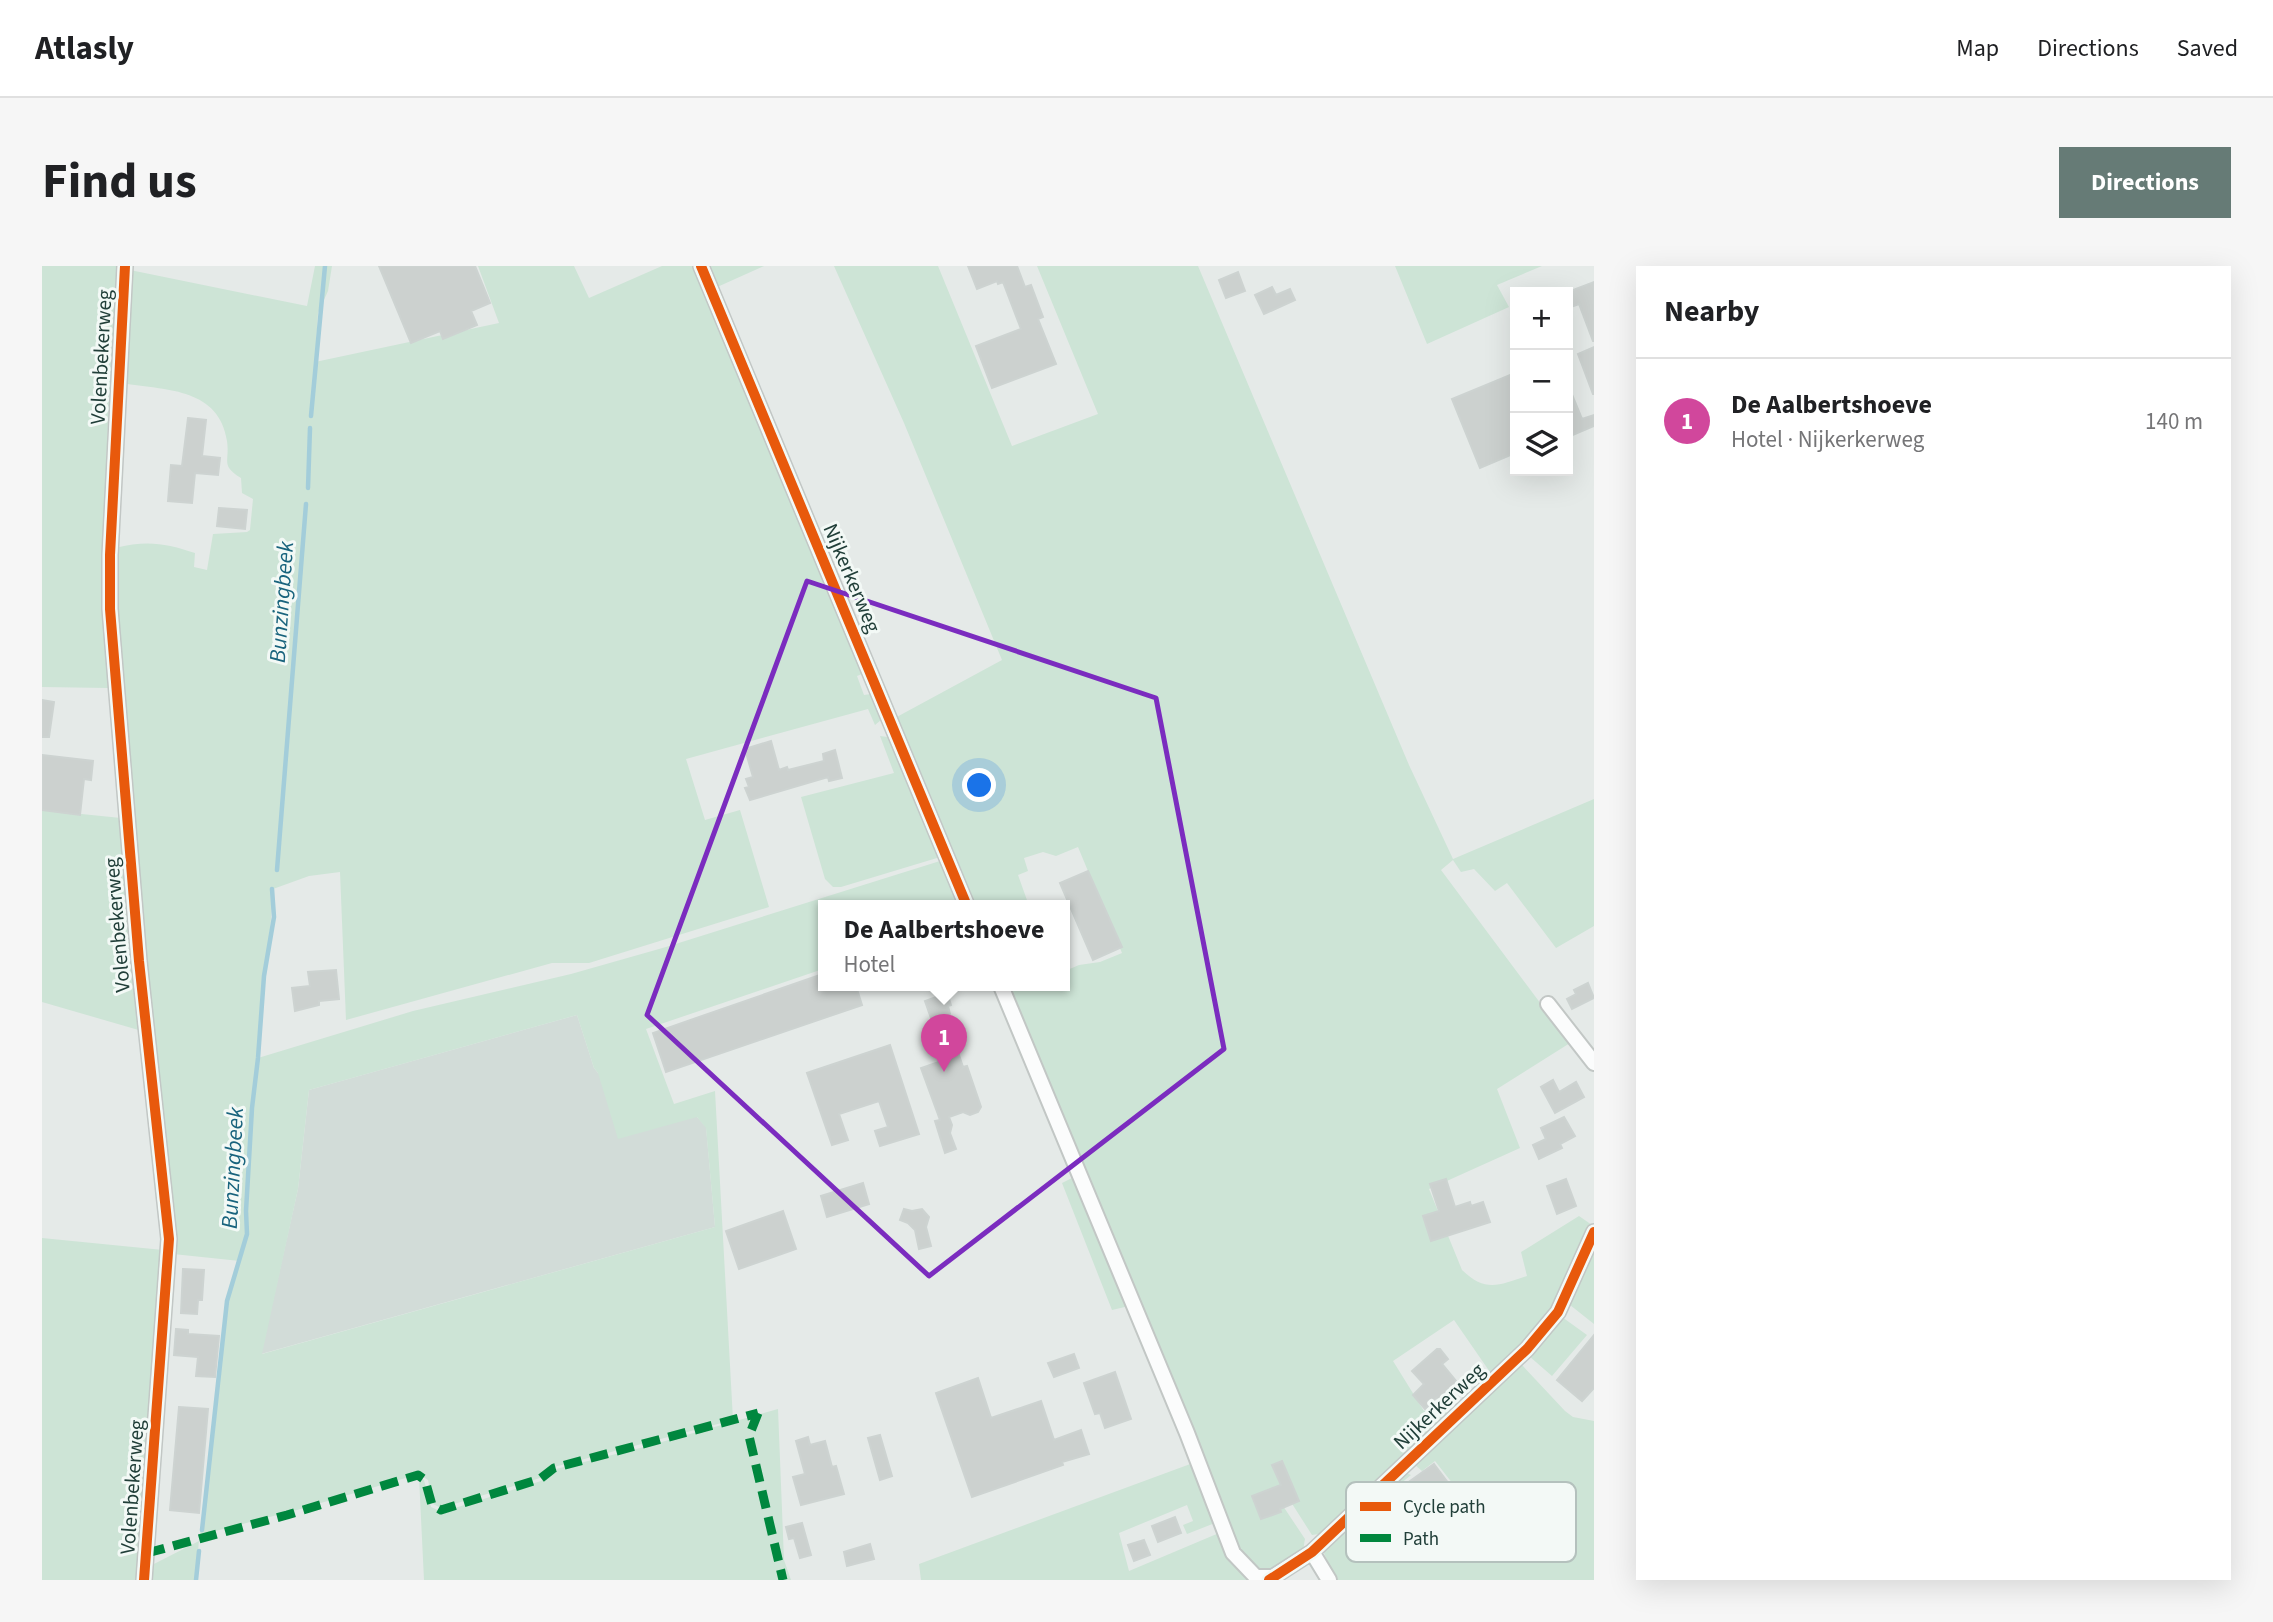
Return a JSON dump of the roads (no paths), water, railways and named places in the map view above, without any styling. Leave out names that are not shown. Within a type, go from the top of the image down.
[{"type":"street","name":"Volenbekerweg","points":[[125,266],[111,538],[110,609],[137,935],[169,1240],[144,1580]]},
{"type":"street","name":"Nijkerkerweg","points":[[701,266],[965,900]]},
{"type":"street","name":"Nijkerkerweg","points":[[1003,991],[1187,1433],[1233,1553],[1255,1577],[1273,1577],[1312,1552],[1346,1520]]},
{"type":"street","points":[[1548,1004],[1594,1063]]},
{"type":"street","name":"Nijkerkerweg","points":[[1386,1482],[1527,1349],[1558,1312],[1594,1232]]},
{"type":"street","points":[[1312,1552],[1329,1580]]},
{"type":"waterway","name":"Bunzingbeek","points":[[311,416],[325,266]]},
{"type":"waterway","name":"Bunzingbeek","points":[[308,488],[310,428]]},
{"type":"waterway","name":"Bunzingbeek","points":[[277,870],[306,504]]},
{"type":"waterway","name":"Bunzingbeek","points":[[202,1530],[227,1301],[247,1234],[252,1108],[264,976],[274,917],[272,889]]},
{"type":"waterway","name":"Bunzingbeek","points":[[196,1580],[199,1551]]},
{"type":"place","name":"De Aalbertshoeve","points":[[944,1072]]}]
